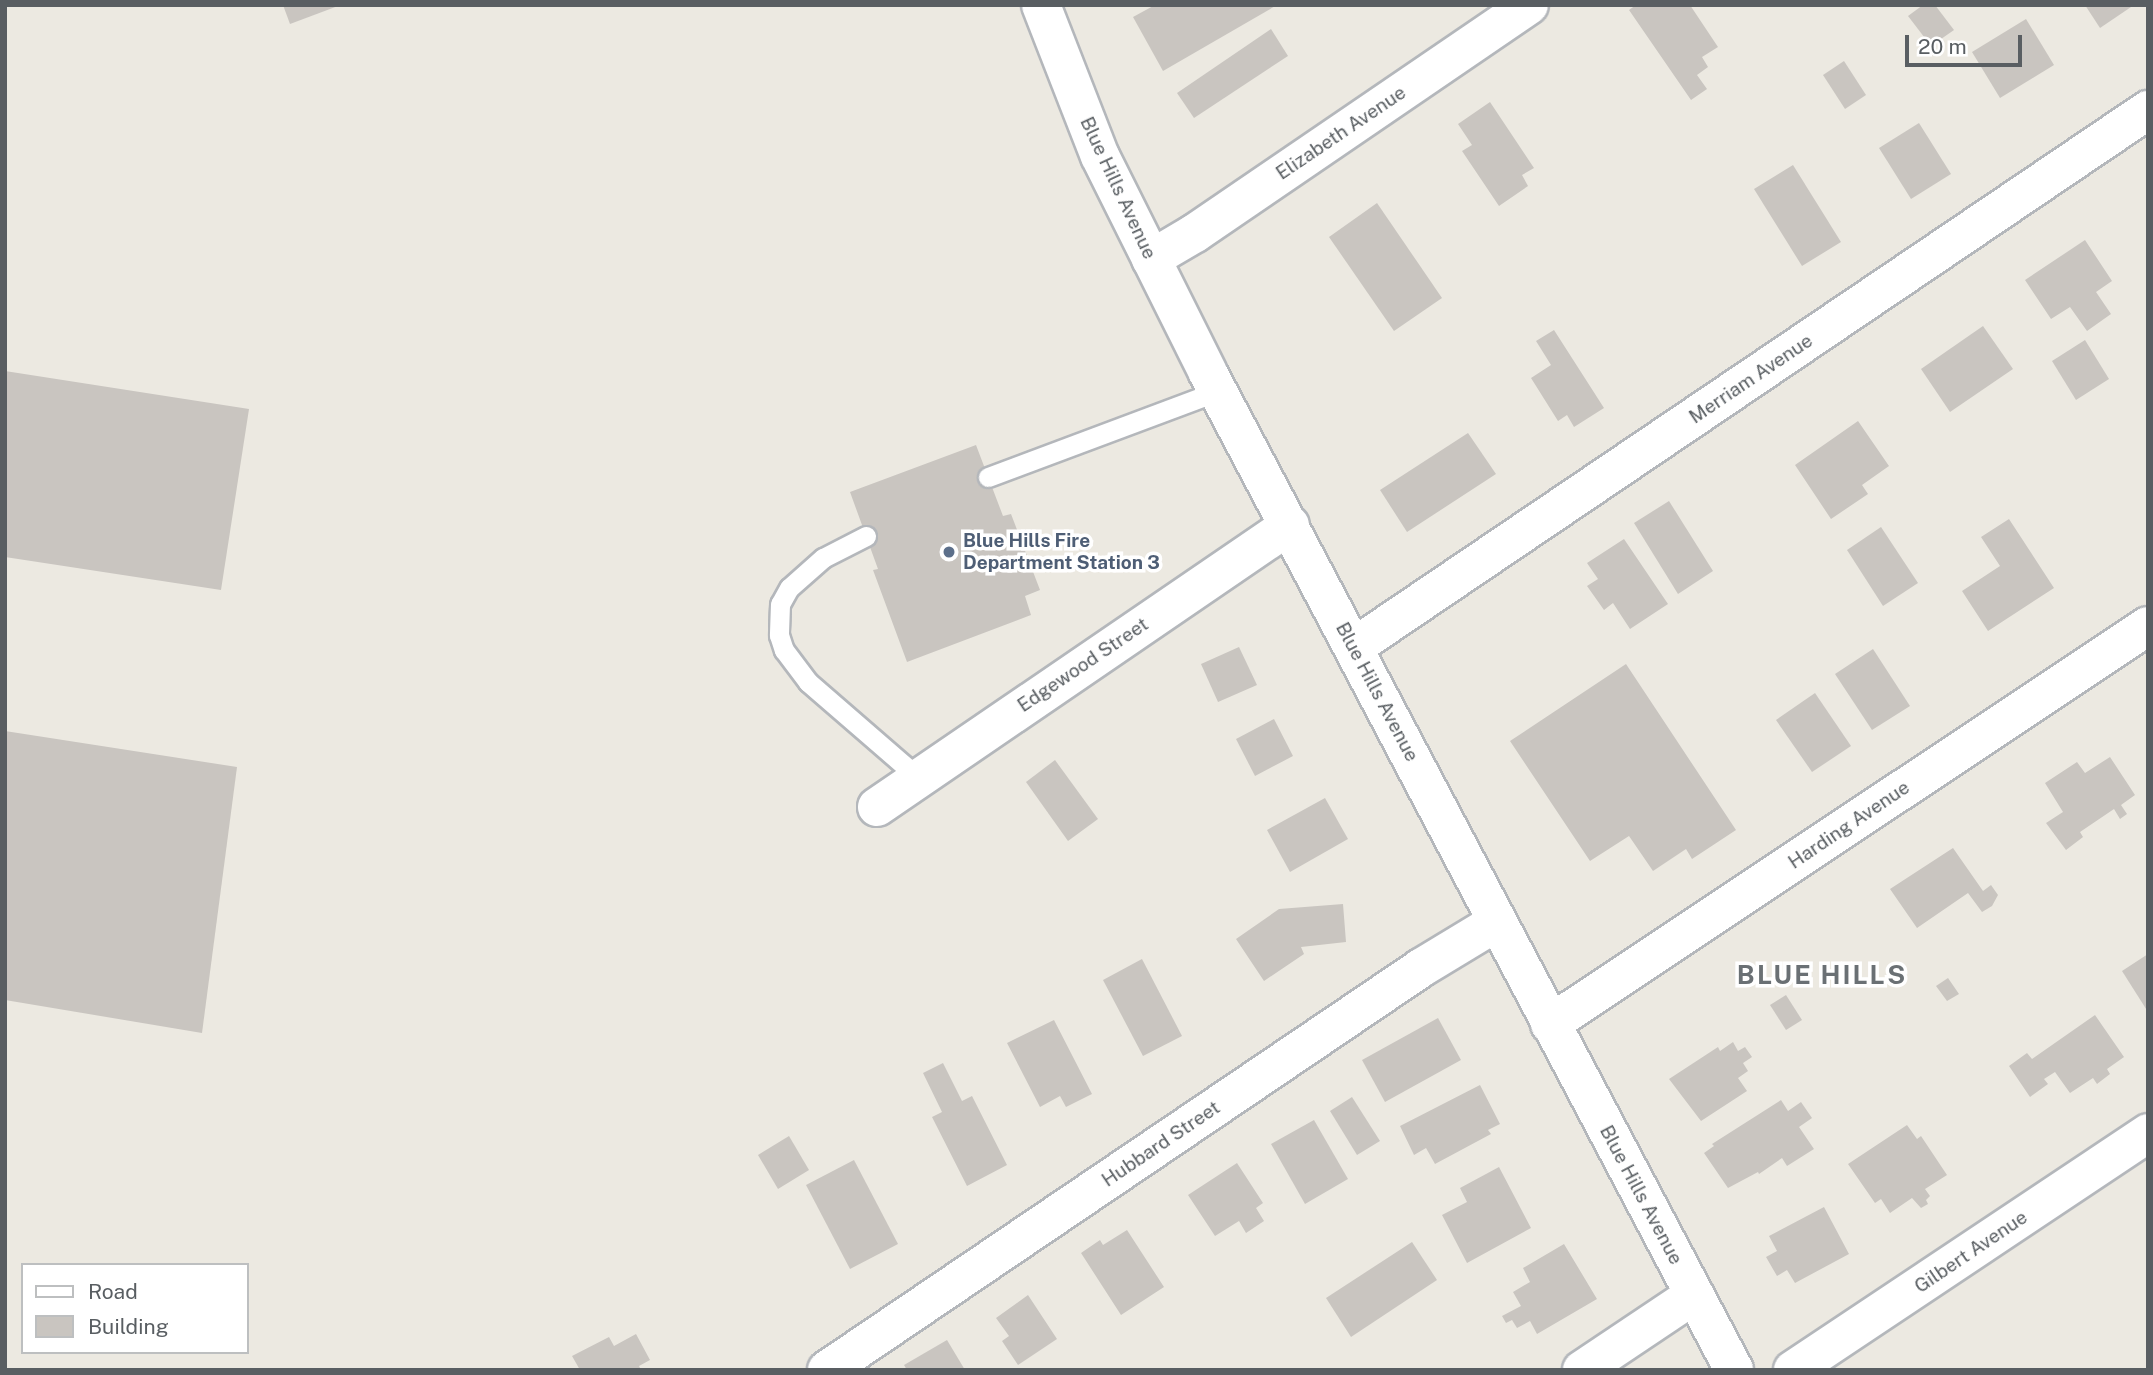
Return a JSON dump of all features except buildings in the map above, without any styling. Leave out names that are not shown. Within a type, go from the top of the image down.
[{"type":"street","name":"Blue Hills Avenue","points":[[1041,5],[1100,156],[1218,391],[1734,1370]]},
{"type":"street","name":"Elizabeth Avenue","points":[[1151,259],[1195,233],[1529,5]]},
{"type":"street","name":"Merriam Avenue","points":[[1354,647],[2148,110]]},
{"type":"street","name":"Edgewood Street","points":[[877,807],[1290,524]]},
{"type":"street","name":"Harding Avenue","points":[[1550,1024],[2148,625]]},
{"type":"street","name":"Hubbard Street","points":[[827,1370],[1421,968],[1497,922]]},
{"type":"street","name":"Gilbert Avenue","points":[[1793,1370],[2148,1133]]},
{"type":"street","points":[[1582,1370],[1694,1295]]},
{"type":"lane","points":[[988,477],[1218,391]]},
{"type":"lane","points":[[866,536],[823,558],[789,588],[780,604],[779,635],[784,650],[808,682],[919,779]]},
{"type":"place","name":"Blue Hills Fire Department Station 3","points":[[949,552]]},
{"type":"district","name":"BLUE HILLS","points":[[1822,975]]}]
